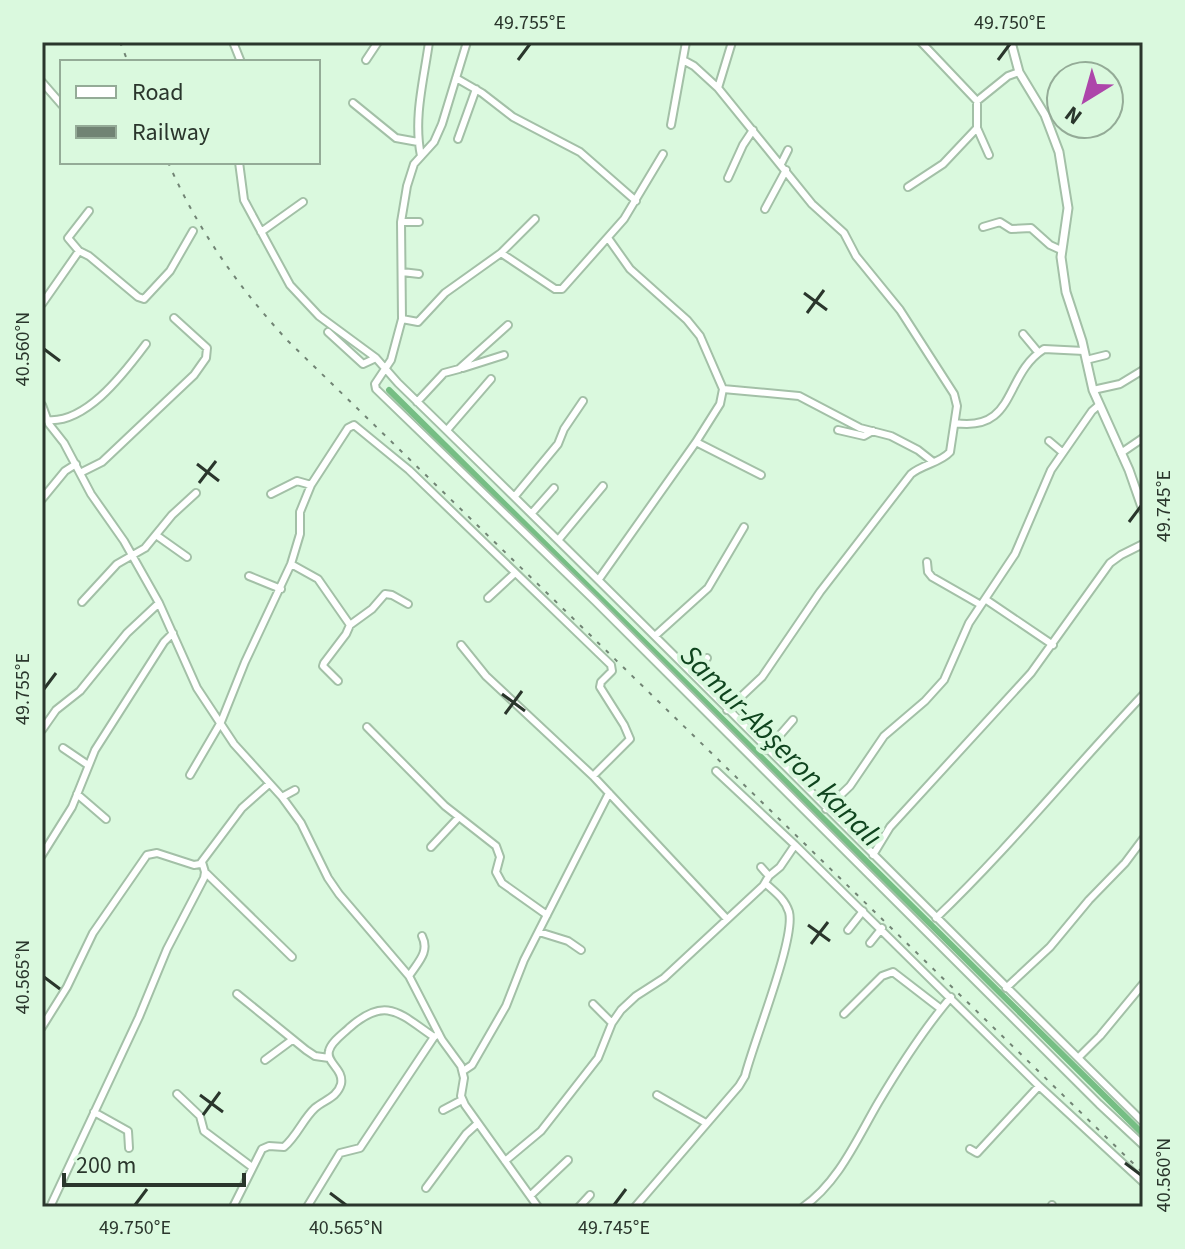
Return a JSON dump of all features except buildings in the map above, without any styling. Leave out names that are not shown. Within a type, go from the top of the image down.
[{"type":"street","points":[[366,60],[378,42]]},
{"type":"street","points":[[421,156],[418,142],[420,103],[429,42]]},
{"type":"street","points":[[467,42],[437,136],[414,164],[407,186],[401,222],[402,319],[386,369],[375,384],[376,389],[595,601],[1143,1145]]},
{"type":"street","points":[[671,125],[686,42]]},
{"type":"street","points":[[718,88],[732,42]]},
{"type":"street","points":[[921,42],[977,101],[977,128],[989,155]]},
{"type":"street","points":[[1011,42],[1019,72],[1045,115],[1059,152],[1068,208],[1061,250],[1066,292],[1093,390],[1143,510]]},
{"type":"street","points":[[683,60],[718,88],[821,214],[844,233],[852,249],[900,310],[956,399],[950,452],[941,460],[932,461],[911,474],[820,592],[762,677],[727,710]]},
{"type":"street","points":[[977,101],[1008,76],[1019,72]]},
{"type":"street","points":[[456,78],[513,117],[580,152],[636,201]]},
{"type":"street","points":[[42,82],[60,103]]},
{"type":"street","points":[[458,139],[476,89]]},
{"type":"street","points":[[353,103],[396,138],[418,142]]},
{"type":"street","points":[[908,187],[943,164],[977,128]]},
{"type":"street","points":[[728,178],[753,130]]},
{"type":"street","points":[[765,209],[784,167],[788,150]]},
{"type":"street","points":[[501,253],[559,290],[565,287],[636,201],[663,154]]},
{"type":"street","points":[[239,164],[244,200],[285,277],[300,297],[319,316],[376,358],[1143,1122]]},
{"type":"street","points":[[261,232],[303,202]]},
{"type":"street","points":[[89,211],[68,238],[79,251],[144,299],[170,271],[193,231]]},
{"type":"street","points":[[402,319],[418,322],[452,287],[501,253],[535,219]]},
{"type":"street","points":[[401,222],[419,222]]},
{"type":"street","points":[[983,227],[1000,222],[1011,229],[1031,228],[1050,245],[1061,250]]},
{"type":"street","points":[[599,579],[696,442],[720,404],[723,389],[700,336],[630,269],[608,238]]},
{"type":"street","points":[[42,304],[79,251]]},
{"type":"street","points":[[402,272],[419,274]]},
{"type":"street","points":[[80,473],[102,462],[194,375],[206,358],[207,348],[174,318]]},
{"type":"street","points":[[459,369],[508,325]]},
{"type":"street","points":[[328,332],[363,364],[376,358]]},
{"type":"street","points":[[1023,334],[1038,352]]},
{"type":"street","points":[[45,419],[58,420],[101,396],[119,380],[146,344]]},
{"type":"street","points":[[955,423],[980,423],[999,414],[1017,378],[1038,352],[1051,348],[1084,351]]},
{"type":"street","points":[[417,402],[444,373],[504,355]]},
{"type":"street","points":[[1086,360],[1106,355]]},
{"type":"street","points":[[1093,390],[1120,384],[1143,370]]},
{"type":"street","points":[[447,430],[491,379]]},
{"type":"street","points":[[723,389],[799,396],[860,428],[905,443],[932,461]]},
{"type":"street","points":[[515,496],[558,444],[583,401]]},
{"type":"street","points":[[42,405],[45,419],[76,464],[159,603],[194,681],[234,744],[301,823],[339,894],[409,976],[436,1036],[463,1071],[462,1100],[538,1207]]},
{"type":"street","points":[[826,809],[850,786],[884,736],[944,680],[964,632],[1015,554],[1047,478],[1062,452],[1099,405]]},
{"type":"street","points":[[190,775],[221,722],[245,662],[281,589],[300,534],[300,512],[311,485],[340,439],[354,425],[386,449],[612,667],[600,687],[630,739],[593,776]]},
{"type":"street","points":[[838,430],[864,436],[873,431]]},
{"type":"street","points":[[1121,453],[1143,438]]},
{"type":"street","points":[[1049,441],[1062,452]]},
{"type":"street","points":[[696,442],[761,475]]},
{"type":"street","points":[[42,499],[65,471],[76,464]]},
{"type":"street","points":[[271,494],[297,481],[311,485]]},
{"type":"street","points":[[559,539],[603,486]]},
{"type":"street","points":[[532,513],[554,488]]},
{"type":"street","points":[[82,602],[117,564],[145,548],[177,509],[196,493]]},
{"type":"street","points":[[656,635],[708,588],[744,527]]},
{"type":"street","points":[[156,535],[187,557]]},
{"type":"street","points":[[873,855],[890,827],[1031,673],[1110,563],[1143,544]]},
{"type":"street","points":[[927,562],[932,577],[983,602],[1053,645]]},
{"type":"street","points":[[291,564],[318,579],[350,625]]},
{"type":"street","points":[[488,598],[515,573]]},
{"type":"street","points":[[249,576],[281,589]]},
{"type":"street","points":[[338,681],[323,666],[350,625],[372,609],[385,594],[408,604]]},
{"type":"street","points":[[42,730],[56,710],[80,691],[127,633],[159,603]]},
{"type":"street","points":[[42,855],[77,794],[95,750],[164,642],[173,633]]},
{"type":"street","points":[[461,645],[494,684],[593,776],[726,918]]},
{"type":"street","points":[[691,672],[707,658]]},
{"type":"street","points":[[936,918],[1002,853],[1059,785],[1143,695]]},
{"type":"street","points":[[767,750],[793,720]]},
{"type":"street","points":[[367,727],[499,852],[496,872],[502,883],[547,915]]},
{"type":"street","points":[[63,748],[88,765]]},
{"type":"street","points":[[716,771],[882,928],[1039,1086],[1143,1182]]},
{"type":"street","points":[[42,1027],[67,987],[93,933],[147,855],[157,853],[194,865],[202,862],[242,808],[269,784]]},
{"type":"street","points":[[282,797],[295,790]]},
{"type":"street","points":[[463,1071],[472,1065],[503,1012],[520,969],[609,793]]},
{"type":"street","points":[[77,794],[106,819]]},
{"type":"street","points":[[431,847],[459,817]]},
{"type":"street","points":[[1006,988],[1050,947],[1143,839]]},
{"type":"street","points":[[505,1161],[545,1127],[598,1058],[612,1023],[629,1002],[664,978],[780,867],[795,845]]},
{"type":"street","points":[[202,862],[205,872],[292,957]]},
{"type":"street","points":[[635,1207],[743,1082],[788,937],[790,919],[786,904],[761,867]]},
{"type":"street","points":[[50,1207],[205,872]]},
{"type":"street","points":[[848,930],[863,911]]},
{"type":"street","points":[[870,943],[882,928]]},
{"type":"street","points":[[539,932],[568,941],[581,950]]},
{"type":"street","points":[[409,976],[427,945],[422,936]]},
{"type":"street","points":[[844,1014],[882,976],[893,972],[941,1009]]},
{"type":"street","points":[[1078,1058],[1143,984]]},
{"type":"street","points":[[237,994],[315,1056],[329,1058]]},
{"type":"street","points":[[808,1206],[843,1162],[906,1058],[951,997]]},
{"type":"street","points":[[593,1004],[612,1023]]},
{"type":"street","points":[[233,1207],[262,1149],[284,1147],[315,1108],[335,1094],[341,1077],[328,1052],[335,1041],[375,1010],[383,1009],[397,1013],[436,1036]]},
{"type":"street","points":[[307,1207],[340,1153],[360,1148],[436,1036]]},
{"type":"street","points":[[265,1060],[292,1040]]},
{"type":"street","points":[[970,1149],[977,1153],[1039,1086]]},
{"type":"street","points":[[177,1094],[202,1118],[204,1131],[252,1167]]},
{"type":"street","points":[[657,1095],[706,1123]]},
{"type":"street","points":[[443,1110],[462,1100]]},
{"type":"street","points":[[94,1112],[128,1131],[129,1148]]},
{"type":"street","points":[[426,1188],[477,1124]]},
{"type":"street","points":[[531,1195],[568,1160]]},
{"type":"street","points":[[579,1207],[590,1195]]},
{"type":"waterway","name":"Samur-Abşeron kanalı","points":[[389,390],[1143,1134]]},
{"type":"railway","points":[[120,42],[127,60]]},
{"type":"railway","points":[[169,164],[220,257],[288,341],[1143,1173]]}]
